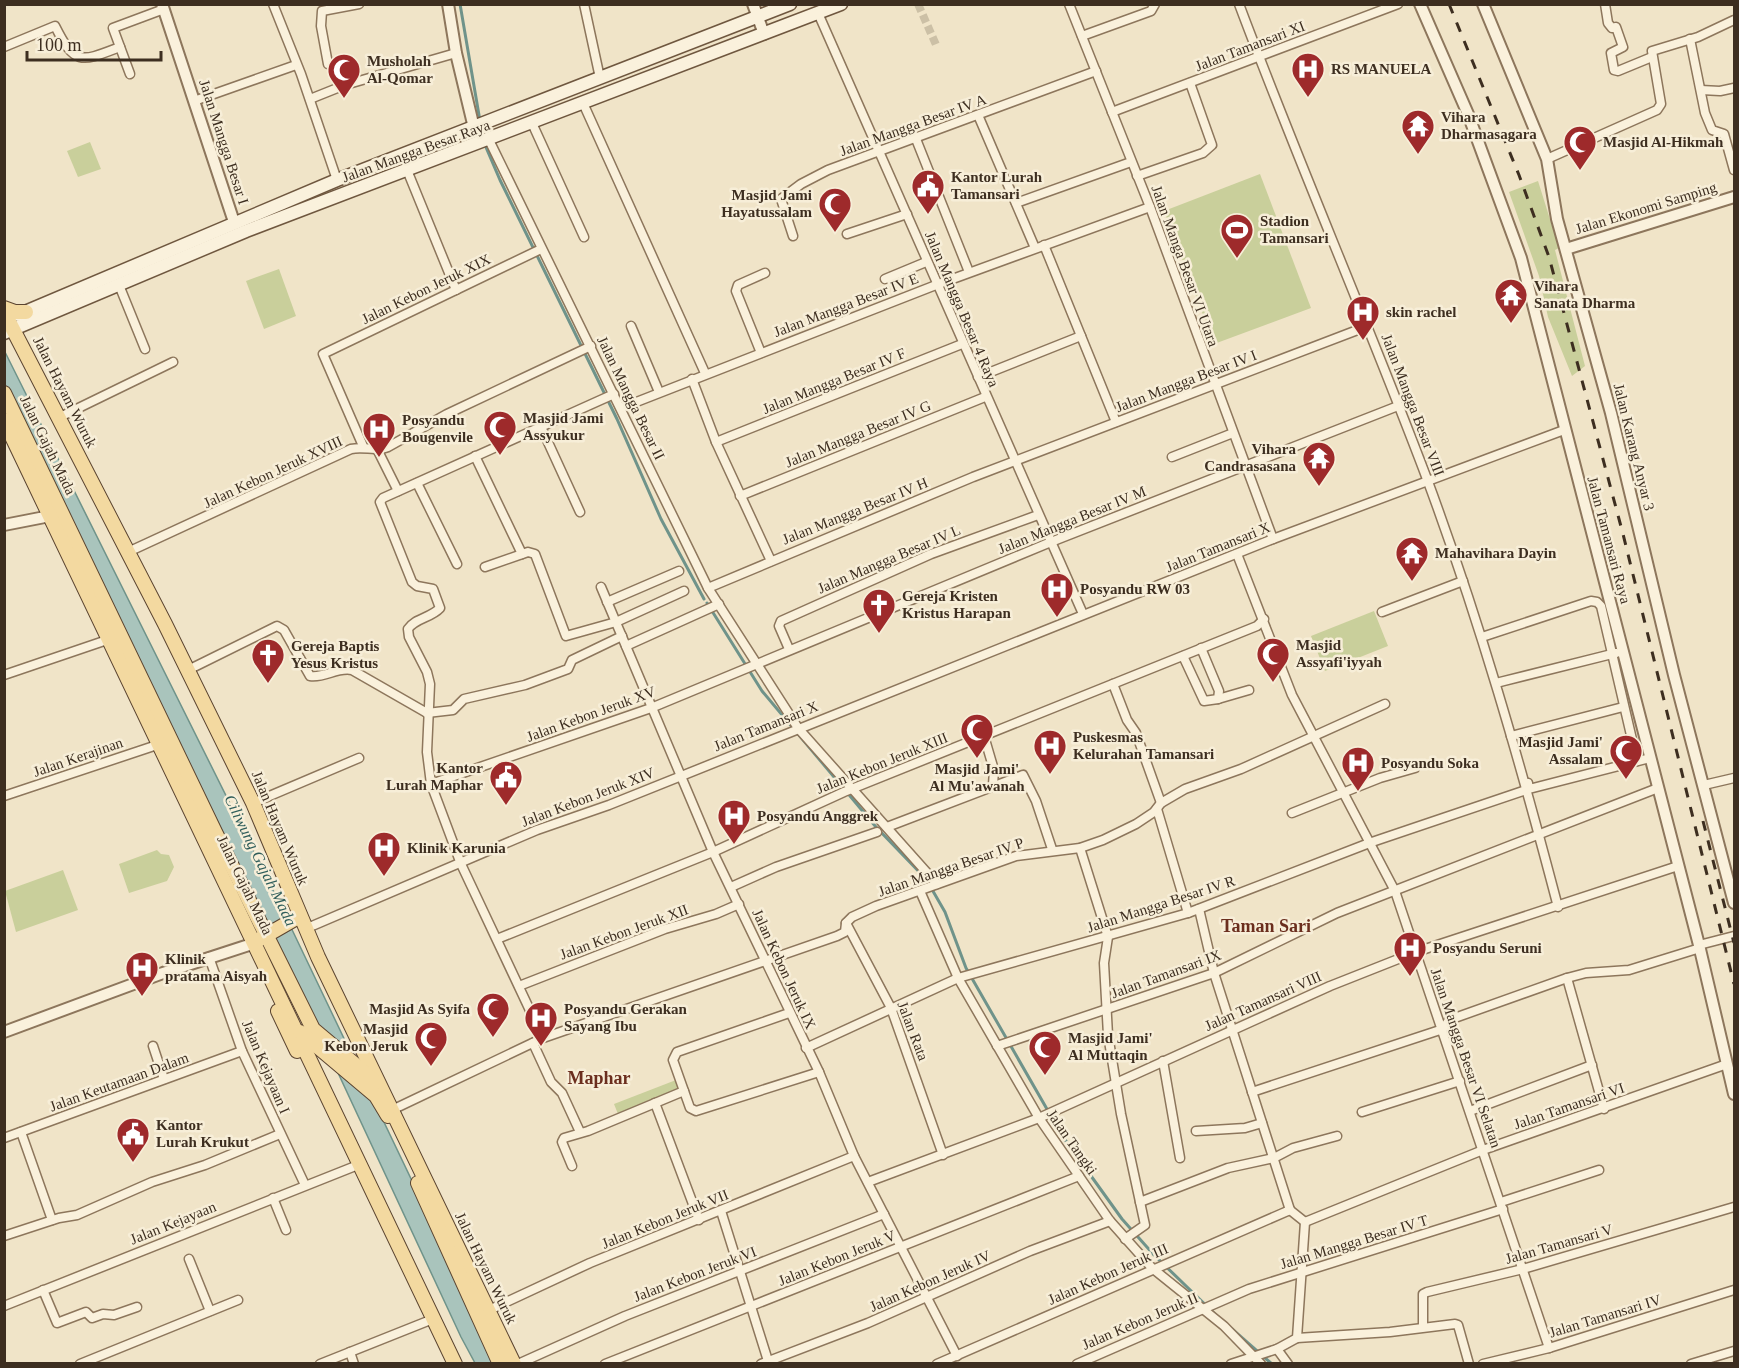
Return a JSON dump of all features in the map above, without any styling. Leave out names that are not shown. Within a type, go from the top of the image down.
[{"type":"main road","name":"Jalan Mangga Besar Raya","points":[[7,320],[43,311],[119,285],[157,262],[234,222],[337,180],[375,160],[474,125],[491,122],[530,101],[606,75],[790,4]]},
{"type":"main road","name":"Jalan Mangga Besar Raya","points":[[26,312],[43,311],[157,262],[486,141],[841,4]]},
{"type":"main road","points":[[606,75],[618,90]]},
{"type":"main road","points":[[394,155],[403,172]]},
{"type":"main road","points":[[7,320],[15,312],[26,312]]},
{"type":"main road","name":"Jalan Hayam Wuruk","points":[[7,320],[60,417],[253,803],[298,922],[388,1108],[500,1364]]},
{"type":"main road","name":"Jalan Gajah Mada","points":[[4,393],[140,688],[262,940],[295,1025],[455,1364]]},
{"type":"main road","name":"Jalan Gajah Mada","points":[[4,420],[10,443],[50,516],[110,639],[140,688],[160,744],[262,940],[317,1033],[364,1070],[381,1088],[423,1171]]},
{"type":"main road","points":[[298,922],[262,940],[261,974],[367,1196],[377,1202]]},
{"type":"main road","points":[[295,1025],[388,1108]]},
{"type":"main road","name":"Jalan Hayam Wuruk","points":[[388,1108],[423,1171],[487,1311],[516,1364]]},
{"type":"street","points":[[273,4],[310,99],[337,180]]},
{"type":"street","points":[[328,64],[321,26],[322,11],[359,4]]},
{"type":"street","points":[[448,4],[456,53],[474,125]]},
{"type":"street","points":[[584,4],[606,75]]},
{"type":"street","points":[[753,4],[764,34]]},
{"type":"street","name":"Jalan Manga Besar VI Utara","points":[[1069,4],[1150,207],[1274,539]]},
{"type":"street","points":[[1082,36],[1151,11],[1155,4]]},
{"type":"street","name":"Jalan Mangga Besar VIII","points":[[1239,4],[1427,480],[1484,636],[1528,790]]},
{"type":"street","name":"Jalan Tamansari XI","points":[[1112,112],[1398,4]]},
{"type":"street","name":"Jalan Tamansari Raya","points":[[1420,4],[1468,114],[1521,258],[1617,653],[1658,788],[1734,1094]]},
{"type":"street","name":"Jalan Karang Anyar 3","points":[[1483,4],[1547,159],[1557,219],[1611,413],[1674,675],[1734,903]]},
{"type":"street","points":[[1605,4],[1608,23],[1612,28],[1616,27],[1623,46],[1611,52],[1614,70],[1618,71],[1734,20]]},
{"type":"street","points":[[130,74],[115,27],[163,7]]},
{"type":"street","name":"Jalan Mangga Besar I","points":[[163,7],[234,222]]},
{"type":"street","name":"Jalan Mangga Besar 4 Raya","points":[[818,13],[881,151],[926,262],[1014,463],[1083,614]]},
{"type":"street","points":[[4,47],[55,26],[66,48],[81,59],[88,59],[120,47]]},
{"type":"street","points":[[1690,39],[1712,130],[1724,135],[1734,170]]},
{"type":"street","points":[[310,99],[345,85],[456,53]]},
{"type":"street","points":[[1547,159],[1660,108],[1654,54]]},
{"type":"street","points":[[194,101],[296,65]]},
{"type":"street","name":"Jalan Mangga Besar IV A","points":[[794,236],[781,206],[782,198],[828,170],[980,118],[1096,71]]},
{"type":"street","points":[[1137,176],[1203,153],[1212,145],[1191,83]]},
{"type":"street","points":[[1701,90],[1720,91],[1734,88]]},
{"type":"street","points":[[584,103],[705,374]]},
{"type":"street","points":[[980,118],[1016,203],[1040,247],[1081,336],[1116,422]]},
{"type":"street","points":[[532,123],[584,237]]},
{"type":"street","points":[[916,139],[969,272]]},
{"type":"street","name":"Jalan Mangga Besar II","points":[[486,141],[612,395],[621,408],[708,588],[713,608],[797,728],[936,885]]},
{"type":"street","points":[[1016,203],[1131,162]]},
{"type":"street","points":[[403,172],[456,290]]},
{"type":"street","name":"Jalan Ekonomi Samping","points":[[1566,249],[1734,197]]},
{"type":"street","name":"Jalan Mangga Besar IV E","points":[[621,408],[969,272],[1150,207]]},
{"type":"street","points":[[847,234],[907,214]]},
{"type":"street","name":"Jalan Kebon Jeruk XIX","points":[[363,446],[322,354],[539,250]]},
{"type":"street","points":[[885,279],[926,262]]},
{"type":"street","points":[[760,353],[736,291],[738,285],[765,273]]},
{"type":"street","points":[[119,285],[145,349]]},
{"type":"street","points":[[631,326],[659,392]]},
{"type":"street","name":"Jalan Mangga Besar IV I","points":[[1014,463],[1368,326]]},
{"type":"street","points":[[978,378],[1081,336]]},
{"type":"street","name":"Jalan Mangga Besar IV F","points":[[716,442],[962,344]]},
{"type":"street","points":[[398,491],[378,451],[447,414],[589,346]]},
{"type":"street","points":[[60,417],[173,362]]},
{"type":"street","points":[[692,379],[716,442],[771,561]]},
{"type":"street","points":[[543,1038],[461,864],[431,784],[427,752],[430,684],[421,659],[409,637],[408,629],[412,623],[438,611],[437,596],[433,589],[417,586],[412,582],[380,502],[398,491],[612,395]]},
{"type":"street","name":"Jalan Mangga Besar IV G","points":[[740,496],[985,397]]},
{"type":"street","name":"Jalan Mangga Besar IV M","points":[[754,664],[1051,542],[1398,406]]},
{"type":"street","points":[[541,427],[580,512]]},
{"type":"street","name":"Jalan Tamansari X","points":[[682,774],[1274,539],[1564,430]]},
{"type":"street","points":[[1172,457],[1233,433]]},
{"type":"street","name":"Jalan Kebon Jeruk XVIII","points":[[128,552],[363,446],[378,451]]},
{"type":"street","points":[[475,456],[522,554]]},
{"type":"street","name":"Jalan Mangga Besar IV H","points":[[708,588],[973,477],[1014,463]]},
{"type":"street","points":[[417,483],[457,564]]},
{"type":"street","name":"Jalan Mangga Besar IV L","points":[[789,649],[779,626],[781,621],[931,554],[1038,515]]},
{"type":"street","points":[[4,525],[50,516]]},
{"type":"street","points":[[485,567],[530,552],[537,556],[564,635],[570,636],[616,622],[684,591]]},
{"type":"street","name":"Jalan Mangga Besar VI Selatan","points":[[1237,554],[1292,694],[1344,794],[1372,842],[1395,891],[1549,1348]]},
{"type":"street","points":[[607,602],[679,571]]},
{"type":"street","points":[[1382,612],[1463,581]]},
{"type":"street","name":"Jalan Kebon Jeruk IX","points":[[601,587],[651,708],[682,774],[713,852],[819,1072],[854,1156],[957,1356]]},
{"type":"street","points":[[1484,636],[1591,601],[1601,606],[1617,653],[1623,707],[1637,761]]},
{"type":"street","points":[[626,645],[713,608]]},
{"type":"street","name":"Jalan Kebon Jeruk XIII","points":[[497,939],[713,852],[850,790],[1257,626],[1264,619]]},
{"type":"street","points":[[188,670],[277,626],[284,630],[310,676],[318,677],[339,668],[352,670],[427,713],[453,710],[464,699],[539,680],[568,669],[572,660],[622,636]]},
{"type":"street","points":[[4,675],[110,639]]},
{"type":"street","points":[[1202,648],[1219,691],[1218,699]]},
{"type":"street","points":[[1498,683],[1617,653]]},
{"type":"street","points":[[1183,656],[1204,701],[1249,690]]},
{"type":"street","name":"Jalan Kebon Jeruk XV","points":[[431,784],[651,708],[754,664]]},
{"type":"street","points":[[1113,684],[1127,720],[1136,733],[1159,806],[1188,913]]},
{"type":"street","name":"Jalan Mangga Besar IV P","points":[[388,1108],[543,1038],[837,936],[844,932],[846,923],[852,917],[876,906],[1016,856],[1052,849],[1080,848],[1111,836],[1185,789],[1241,769],[1384,704]]},
{"type":"street","points":[[1513,735],[1623,707]]},
{"type":"street","points":[[984,736],[994,770],[993,785]]},
{"type":"street","name":"Jalan Kerajinan","points":[[4,796],[160,744]]},
{"type":"street","points":[[253,803],[359,758]]},
{"type":"street","points":[[1558,907],[1528,790],[1650,758]]},
{"type":"street","points":[[1292,813],[1415,768]]},
{"type":"street","name":"Jalan Kebon Jeruk XIV","points":[[298,922],[461,864],[537,830],[609,805],[682,774]]},
{"type":"street","points":[[887,827],[993,785],[1026,776],[1052,849]]},
{"type":"street","points":[[1704,785],[1734,778]]},
{"type":"street","name":"Jalan Tamansari IX","points":[[1000,1045],[1214,973],[1319,921],[1538,833],[1658,788]]},
{"type":"street","name":"Jalan Mangga Besar IV R","points":[[806,1048],[963,976],[1188,913],[1372,842],[1528,790]]},
{"type":"street","points":[[731,887],[776,867],[877,832]]},
{"type":"street","points":[[1080,848],[1108,937],[1104,963],[1106,1010],[1115,1083],[1145,1225],[1126,1238]]},
{"type":"street","name":"Jalan Tamansari VIII","points":[[868,1182],[1045,1115],[1330,986],[1416,952],[1678,866]]},
{"type":"street","name":"Jalan Tangki","points":[[922,891],[963,976],[1000,1045],[1045,1115],[1079,1176],[1110,1221],[1154,1267],[1224,1326],[1262,1364]]},
{"type":"street","name":"Jalan Kebon Jeruk XII","points":[[519,986],[665,929],[716,914],[739,904]]},
{"type":"street","points":[[1199,909],[1214,973],[1290,1210],[1305,1222],[1297,1338]]},
{"type":"street","name":"Jalan Rata","points":[[846,923],[891,1008],[943,1155]]},
{"type":"street","points":[[1252,1092],[1443,1029],[1449,1020],[1567,978],[1586,973],[1629,970],[1734,936]]},
{"type":"street","points":[[4,1032],[262,940]]},
{"type":"street","name":"Jalan Kejayaan I","points":[[209,957],[242,1051],[305,1185]]},
{"type":"street","points":[[1567,978],[1604,1108]]},
{"type":"street","points":[[789,1013],[677,1052],[674,1060],[693,1111],[819,1072]]},
{"type":"street","points":[[533,1043],[551,1082],[562,1093],[580,1132]]},
{"type":"street","points":[[153,1046],[164,1079]]},
{"type":"street","name":"Jalan Keutamaan Dalam","points":[[4,1138],[242,1051]]},
{"type":"street","points":[[1163,1061],[1180,1158]]},
{"type":"street","name":"Jalan Tamansari VI","points":[[1305,1222],[1483,1150],[1727,1064]]},
{"type":"street","points":[[1470,1111],[1592,1065]]},
{"type":"street","points":[[1362,1112],[1460,1081]]},
{"type":"street","points":[[572,1166],[562,1142],[564,1138],[588,1131],[684,1091]]},
{"type":"street","points":[[655,1102],[699,1220]]},
{"type":"street","points":[[1196,1131],[1245,1128],[1262,1123]]},
{"type":"street","points":[[21,1132],[52,1220]]},
{"type":"street","points":[[4,1236],[52,1220],[71,1218],[152,1182],[205,1165],[280,1134]]},
{"type":"street","points":[[1140,1202],[1228,1168],[1274,1158],[1293,1148],[1337,1136]]},
{"type":"street","name":"Jalan Kebon Jeruk VII","points":[[487,1311],[590,1263],[854,1156]]},
{"type":"street","name":"Jalan Kejayaan","points":[[4,1306],[353,1167]]},
{"type":"street","name":"Jalan Mangga Besar IV T","points":[[1214,1304],[1303,1271],[1502,1205],[1599,1170]]},
{"type":"street","name":"Jalan Kebon Jeruk V","points":[[605,1364],[1079,1176]]},
{"type":"street","points":[[273,1198],[286,1230]]},
{"type":"street","name":"Jalan Tamansari V","points":[[1423,1327],[1422,1294],[1523,1269],[1734,1207]]},
{"type":"street","name":"Jalan Kebon Jeruk III","points":[[937,1364],[1154,1267],[1290,1210]]},
{"type":"street","points":[[721,1211],[766,1362]]},
{"type":"street","name":"Jalan Kebon Jeruk VI","points":[[516,1364],[626,1316],[884,1214]]},
{"type":"street","name":"Jalan Kebon Jeruk IV","points":[[766,1362],[868,1323],[1030,1251],[1110,1221]]},
{"type":"street","points":[[189,1259],[210,1311]]},
{"type":"street","points":[[43,1290],[57,1323],[86,1312],[92,1318],[103,1314],[114,1315],[137,1307]]},
{"type":"street","name":"Jalan Tamansari IV","points":[[1483,1364],[1549,1348],[1734,1290]]},
{"type":"street","points":[[80,1364],[238,1300]]},
{"type":"street","name":"Jalan Kebon Jeruk II","points":[[1077,1364],[1214,1304]]},
{"type":"street","points":[[320,1364],[433,1318]]},
{"type":"street","points":[[1231,1364],[1274,1350],[1297,1338],[1458,1325],[1469,1364]]},
{"type":"street","points":[[1274,1350],[1288,1364]]},
{"type":"street","points":[[1691,1364],[1734,1351]]},
{"type":"street","points":[[350,1352],[354,1364]]},
{"type":"green space","points":[[90,142],[101,169],[78,177],[67,151]]},
{"type":"green space","name":"Stadion Tamansari","points":[[1260,174],[1311,308],[1214,344],[1164,211]]},
{"type":"green space","points":[[1538,181],[1559,248],[1555,250],[1585,366],[1572,376],[1548,317],[1539,276],[1509,192]]},
{"type":"green space","points":[[279,269],[296,316],[264,329],[246,281]]},
{"type":"green space","points":[[1374,611],[1388,646],[1325,671],[1311,636]]},
{"type":"green space","points":[[157,850],[161,854],[169,855],[174,867],[167,881],[129,893],[119,864]]},
{"type":"green space","points":[[63,870],[78,910],[16,932],[5,891]]},
{"type":"green space","points":[[676,1080],[679,1089],[618,1114],[614,1104]]},
{"type":"water","points":[[4,350],[275,894],[499,1363],[475,1363],[461,1337],[285,959],[5,388]]},
{"type":"waterway","points":[[460,4],[480,121]]},
{"type":"waterway","points":[[485,145],[617,419],[661,519],[704,599]]},
{"type":"waterway","points":[[707,603],[762,691],[876,827],[926,879],[945,912],[966,968],[1063,1137],[1122,1219],[1154,1255],[1216,1315]]},
{"type":"waterway","points":[[1232,1329],[1272,1364]]},
{"type":"tunnel","points":[[918,4],[937,47]]},
{"type":"railway","points":[[1449,4],[1519,175],[1549,257],[1623,534],[1734,984]]},
{"type":"railway","points":[[1703,821],[1734,943]]},
{"type":"place","name":"RS MANUELA","points":[[1308,98]]},
{"type":"place","name":"Musholah Al-Qomar","points":[[344,99]]},
{"type":"place","name":"Vihara Dharmasagara","points":[[1418,155]]},
{"type":"place","name":"Masjid Al-Hikmah","points":[[1580,171]]},
{"type":"place","name":"Kantor Lurah Tamansari","points":[[928,215]]},
{"type":"place","name":"Masjid Jami Hayatussalam","points":[[835,233]]},
{"type":"place","name":"Stadion Tamansari","points":[[1237,259]]},
{"type":"place","name":"Vihara Sanata Dharma","points":[[1511,324]]},
{"type":"place","name":"skin rachel","points":[[1363,341]]},
{"type":"place","name":"Masjid Jami Assyukur","points":[[500,456]]},
{"type":"place","name":"Posyandu Bougenvile","points":[[379,458]]},
{"type":"place","name":"Vihara Candrasasana","points":[[1319,487]]},
{"type":"place","name":"Mahavihara Dayin","points":[[1412,582]]},
{"type":"place","name":"Posyandu RW 03","points":[[1057,618]]},
{"type":"place","name":"Gereja Kristen Kristus Harapan","points":[[879,634]]},
{"type":"place","name":"Masjid Assyafi'iyyah","points":[[1273,683]]},
{"type":"place","name":"Gereja Baptis Yesus Kristus","points":[[268,684]]},
{"type":"place","name":"Masjid Jami' Al Mu'awanah","points":[[977,759]]},
{"type":"place","name":"Puskesmas Kelurahan Tamansari","points":[[1050,775]]},
{"type":"place","name":"Masjid Jami' Assalam","points":[[1626,780]]},
{"type":"place","name":"Posyandu Soka","points":[[1358,792]]},
{"type":"place","name":"Kantor Lurah Maphar","points":[[506,806]]},
{"type":"place","name":"Posyandu Anggrek","points":[[734,845]]},
{"type":"place","name":"Klinik Karunia","points":[[384,877]]},
{"type":"place","name":"Posyandu Seruni","points":[[1410,977]]},
{"type":"place","name":"Klinik pratama Aisyah","points":[[142,997]]},
{"type":"place","name":"Masjid As Syifa","points":[[493,1038]]},
{"type":"place","name":"Posyandu Gerakan Sayang Ibu","points":[[541,1047]]},
{"type":"place","name":"Masjid Kebon Jeruk","points":[[431,1067]]},
{"type":"place","name":"Masjid Jami' Al Muttaqin","points":[[1045,1076]]},
{"type":"place","name":"Kantor Lurah Krukut","points":[[133,1163]]},
{"type":"district","name":"Taman Sari","points":[[1266,926]]},
{"type":"district","name":"Maphar","points":[[599,1078]]},
{"type":"water label","name":"Ciliwung Gajah Mada","points":[[261,860]]}]
